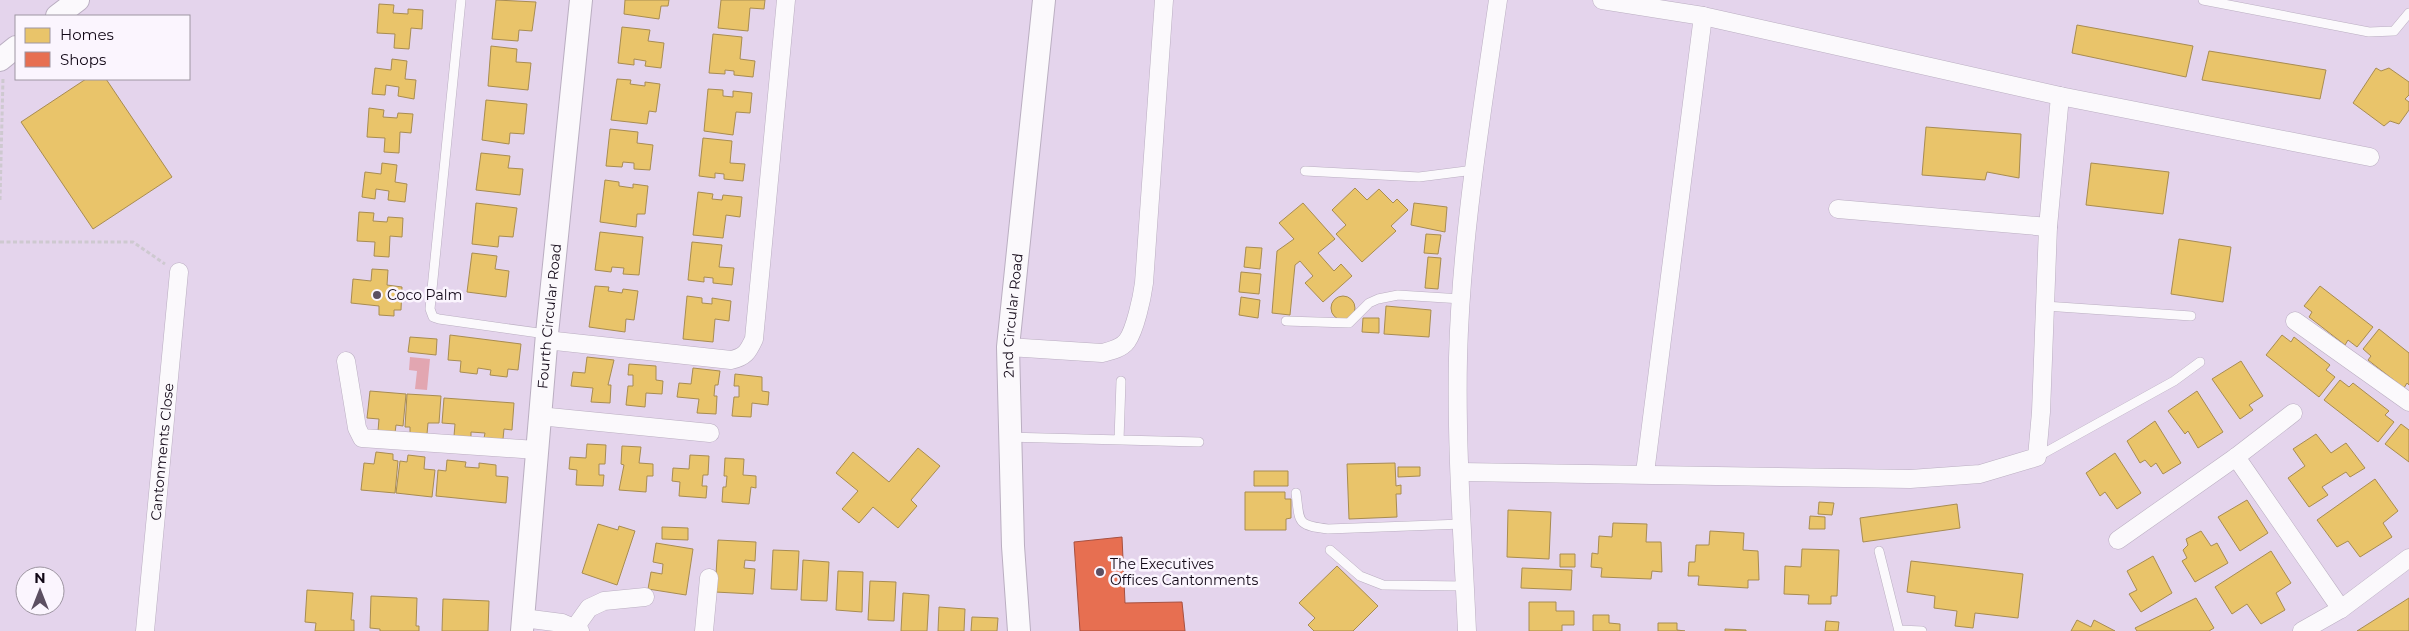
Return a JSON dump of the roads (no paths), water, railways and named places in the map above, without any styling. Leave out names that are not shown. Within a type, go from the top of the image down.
[{"type":"street","points":[[58,15],[78,0]]},
{"type":"street","name":"Fourth Circular Road","points":[[522,625],[546,337],[581,0]]},
{"type":"street","points":[[546,337],[731,360],[743,357],[749,352],[754,339],[786,0]]},
{"type":"street","name":"2nd Circular Road","points":[[1019,631],[1013,546],[1008,347],[1044,0]]},
{"type":"street","points":[[1008,347],[1102,353],[1114,351],[1127,342],[1142,302],[1164,0]]},
{"type":"street","points":[[1467,631],[1460,472],[1458,358],[1474,170],[1498,0]]},
{"type":"street","points":[[1602,0],[1703,16],[2060,96],[2370,157]]},
{"type":"street","points":[[1646,473],[1703,16]]},
{"type":"street","points":[[1460,472],[1646,473],[1910,479],[1980,474],[2037,457],[2041,412],[2048,227],[2060,96]]},
{"type":"street","points":[[1838,209],[2048,227]]},
{"type":"street","name":"Cantonments Close","points":[[145,631],[179,272]]},
{"type":"street","points":[[2295,321],[2409,402]]},
{"type":"street","points":[[346,361],[357,428],[362,438],[536,450]]},
{"type":"street","points":[[2118,540],[2236,457],[2293,413]]},
{"type":"street","points":[[540,416],[710,433]]},
{"type":"street","points":[[2236,457],[2341,609]]},
{"type":"street","points":[[2302,631],[2341,609],[2409,558]]},
{"type":"street","points":[[704,631],[709,578]]},
{"type":"street","points":[[522,625],[562,623],[577,630],[589,608],[604,601],[645,597]]},
{"type":"lane","points":[[461,0],[430,309],[434,317],[438,319],[546,337]]},
{"type":"lane","points":[[2203,0],[2369,32],[2394,31],[2409,13]]},
{"type":"lane","points":[[1304,171],[1419,177],[1474,170]]},
{"type":"lane","points":[[1286,321],[1349,324],[1369,303],[1398,295],[1462,299]]},
{"type":"lane","points":[[2046,306],[2191,316]]},
{"type":"lane","points":[[2037,457],[2174,381],[2200,362]]},
{"type":"lane","points":[[1119,440],[1121,381]]},
{"type":"lane","points":[[1010,437],[1199,442]]},
{"type":"lane","points":[[1296,493],[1299,518],[1308,527],[1328,529],[1462,524]]},
{"type":"lane","points":[[1330,550],[1360,576],[1383,585],[1465,586]]},
{"type":"lane","points":[[1879,551],[1899,631],[1922,631]]},
{"type":"place","name":"Coco Palm","points":[[377,295]]},
{"type":"place","name":"The Executives Offices Cantonments","points":[[1100,572]]}]
